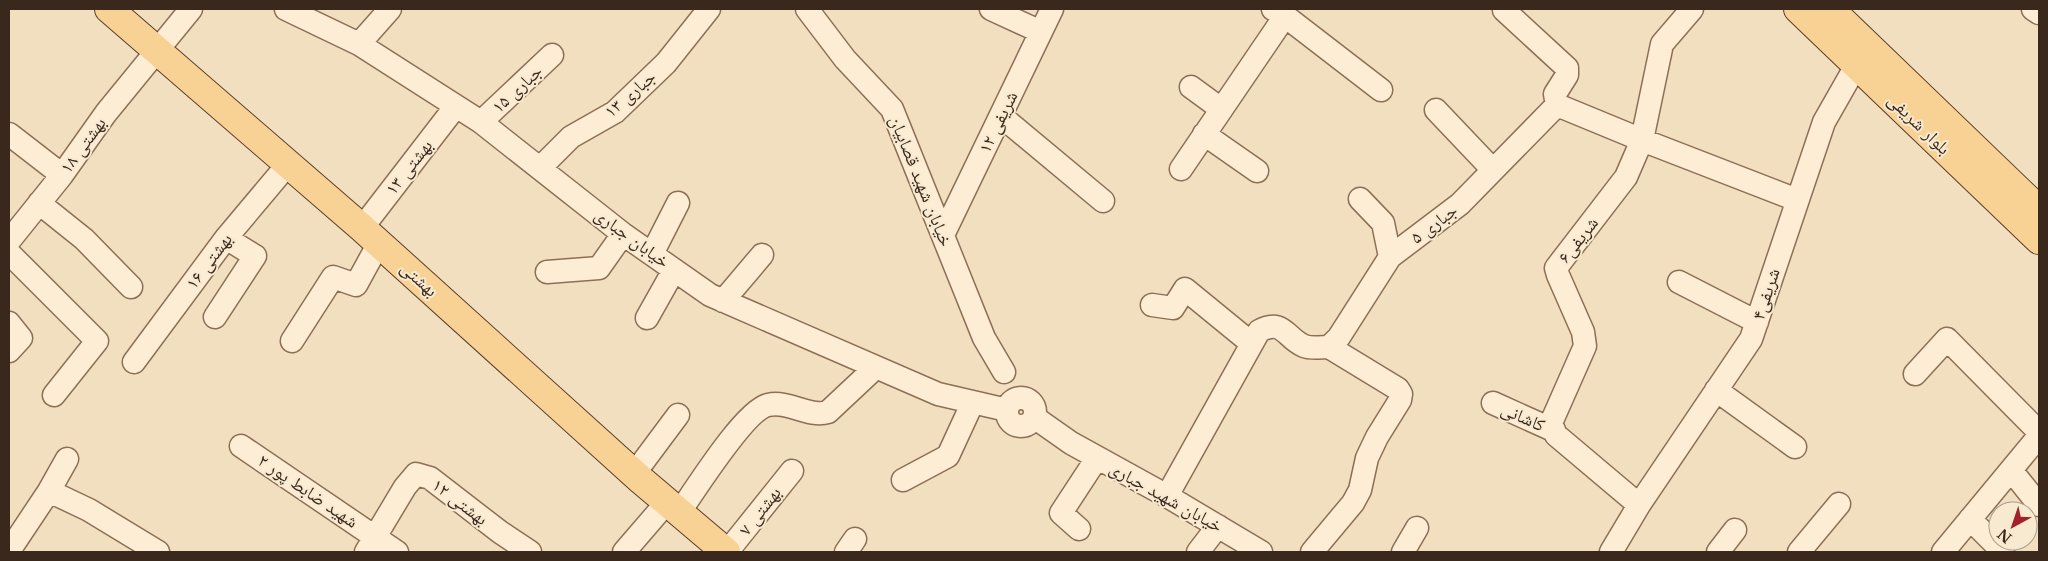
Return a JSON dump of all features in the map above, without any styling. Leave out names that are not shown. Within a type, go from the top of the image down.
[{"type":"main road","name":"بهشتی","points":[[109,9],[371,235],[634,474],[726,552]]},
{"type":"main road","name":"بلوار شریفی","points":[[1798,9],[2039,240]]},
{"type":"main road","name":"بلوار شریفی","points":[[1830,9],[2039,210]]},
{"type":"street","name":"بهشتی ۱۸","points":[[9,241],[62,175],[106,113],[191,9]]},
{"type":"street","name":"خیابان جباری","points":[[286,9],[360,44],[481,122],[623,234],[710,295],[938,394],[972,404],[1020,411]]},
{"type":"street","points":[[360,44],[390,9]]},
{"type":"street","name":"جباری ۱۳","points":[[540,168],[571,137],[614,112],[647,81],[666,63],[709,9]]},
{"type":"street","points":[[991,9],[1041,32]]},
{"type":"street","name":"شریفی ۱۲","points":[[943,235],[1052,9]]},
{"type":"street","name":"شریفی۶","points":[[1552,430],[1551,423],[1585,346],[1583,332],[1556,268],[1626,177],[1642,140],[1662,44],[1692,9]]},
{"type":"street","points":[[2033,9],[2039,13]]},
{"type":"street","points":[[1504,10],[1567,68],[1567,75],[1554,94],[1557,105],[1797,200]]},
{"type":"street","points":[[1182,169],[1221,109],[1278,12],[1381,90]]},
{"type":"street","name":"خیابان شهید قصابیان","points":[[817,13],[844,59],[892,109],[984,338],[1004,372],[1020,411]]},
{"type":"street","name":"جباری ۱۵","points":[[481,122],[552,55]]},
{"type":"street","name":"شریفی۴","points":[[1611,552],[1638,505],[1751,339],[1824,122],[1857,64]]},
{"type":"street","points":[[1191,87],[1221,109]]},
{"type":"street","name":"جباری ۵","points":[[1329,347],[1339,337],[1390,258],[1460,204],[1557,105]]},
{"type":"street","name":"بهشتی ۱۳","points":[[292,341],[333,277],[356,285],[371,235],[456,106]]},
{"type":"street","points":[[1436,110],[1493,170]]},
{"type":"street","points":[[1001,116],[1103,201]]},
{"type":"street","points":[[9,134],[62,175]]},
{"type":"street","points":[[1204,134],[1257,171]]},
{"type":"street","name":"بهشتی ۱۶","points":[[134,362],[226,238],[288,163]]},
{"type":"street","points":[[1360,199],[1383,223],[1390,258]]},
{"type":"street","points":[[39,203],[84,239],[131,287]]},
{"type":"street","points":[[652,254],[678,203]]},
{"type":"street","points":[[547,272],[599,268],[623,234]]},
{"type":"street","points":[[215,317],[255,256],[226,238]]},
{"type":"street","points":[[9,254],[97,341],[54,395]]},
{"type":"street","points":[[723,301],[762,255]]},
{"type":"street","points":[[646,318],[674,270]]},
{"type":"street","points":[[1679,282],[1757,322]]},
{"type":"street","points":[[1152,305],[1173,308],[1185,290],[1251,343]]},
{"type":"street","points":[[9,323],[21,338],[9,351]]},
{"type":"street","points":[[1167,496],[1251,343],[1259,331],[1268,326],[1277,326],[1305,346],[1329,347],[1398,389],[1401,394],[1400,400],[1377,437],[1367,458],[1360,490],[1353,503],[1312,552]]},
{"type":"street","points":[[1915,374],[1947,339],[2039,434],[1942,552]]},
{"type":"street","points":[[624,552],[673,507],[740,428],[759,409],[767,405],[777,404],[821,414],[828,412],[875,368]]},
{"type":"street","points":[[1716,390],[1795,447]]},
{"type":"street","name":"کاشانی","points":[[1493,403],[1552,430]]},
{"type":"street","points":[[904,480],[948,456],[972,404]]},
{"type":"street","name":"خیابان شهید جباری","points":[[1020,411],[1071,443],[1167,496],[1261,552]]},
{"type":"street","points":[[634,474],[678,415]]},
{"type":"street","points":[[1552,430],[1556,436],[1638,505]]},
{"type":"street","name":"شهید ضابط پور ۲","points":[[241,446],[370,544],[397,552]]},
{"type":"street","points":[[1079,529],[1061,513],[1097,458]]},
{"type":"street","points":[[9,551],[49,491],[67,459]]},
{"type":"street","points":[[2011,470],[2039,505]]},
{"type":"street","name":"بهشتی ۷","points":[[726,552],[792,471]]},
{"type":"street","name":"بهشتی ۱۲","points":[[370,544],[405,487],[416,474],[430,478],[501,545],[530,552]]},
{"type":"street","points":[[49,491],[89,510],[158,552]]},
{"type":"street","points":[[1799,552],[1839,504]]},
{"type":"street","points":[[1970,519],[2003,552]]},
{"type":"street","points":[[1198,552],[1218,526]]},
{"type":"street","points":[[1403,552],[1417,528]]},
{"type":"street","points":[[1718,552],[1735,530]]}]
